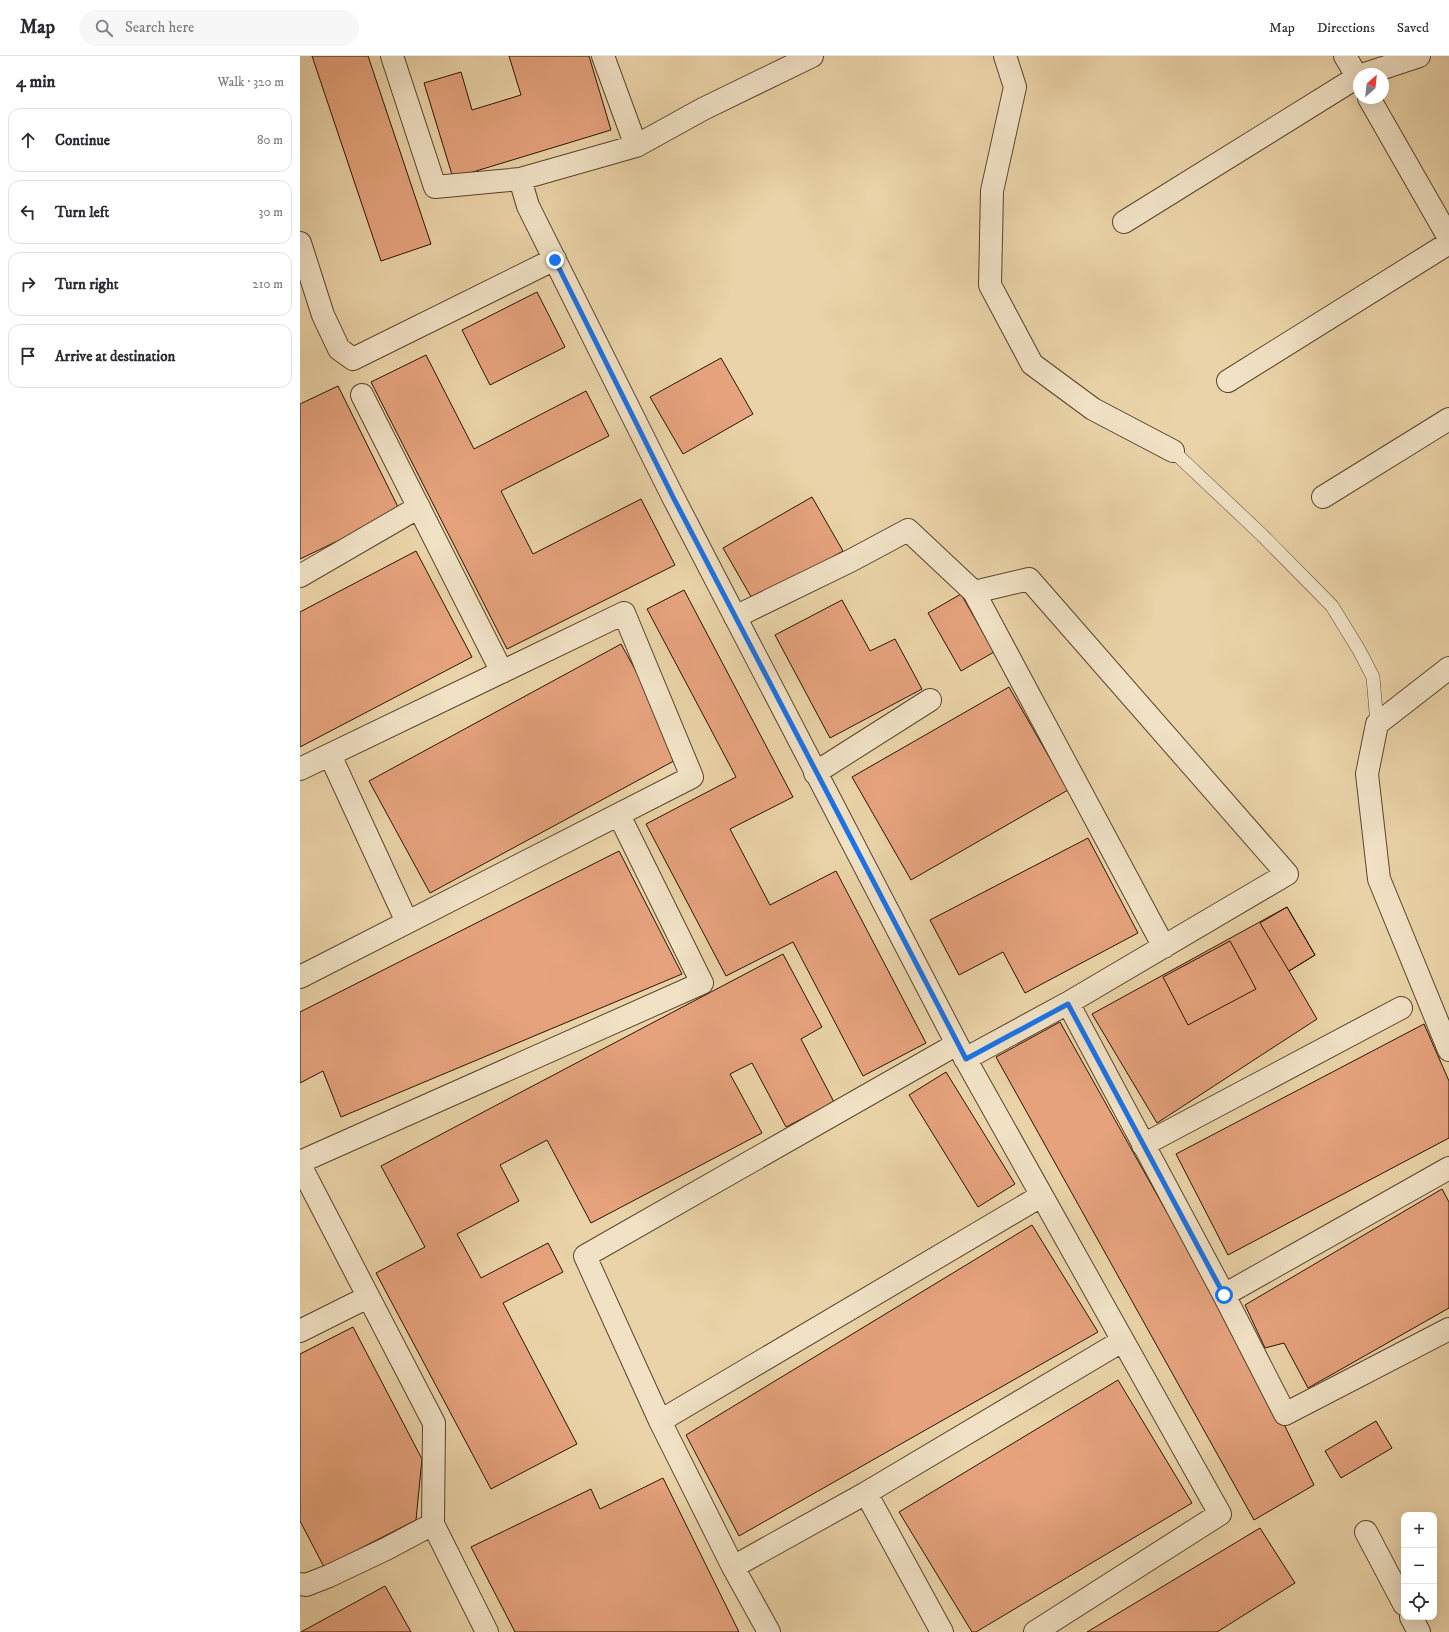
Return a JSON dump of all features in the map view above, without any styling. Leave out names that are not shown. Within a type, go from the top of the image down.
[{"type":"street","points":[[392,56],[435,187],[520,178],[636,146],[704,108],[812,56]]},
{"type":"street","points":[[603,56],[636,146]]},
{"type":"street","points":[[1005,56],[1015,87],[992,191],[990,285],[1032,364],[1092,409],[1173,451]]},
{"type":"street","points":[[1345,56],[1354,68]]},
{"type":"street","points":[[1385,68],[1419,56]]},
{"type":"street","points":[[1124,222],[1353,81]]},
{"type":"street","points":[[1372,104],[1449,238]]},
{"type":"street","points":[[520,178],[528,206],[673,497],[815,773],[961,1051],[1220,1514],[1035,1632]]},
{"type":"street","points":[[1228,381],[1449,242]]},
{"type":"street","points":[[300,243],[323,315],[339,349],[353,359],[555,260]]},
{"type":"street","points":[[362,395],[502,672]]},
{"type":"street","points":[[1323,497],[1449,419]]},
{"type":"street","points":[[300,576],[419,506]]},
{"type":"street","points":[[735,617],[852,560],[908,530],[974,592],[1164,946]]},
{"type":"street","points":[[769,1632],[733,1567],[660,1421],[585,1256],[961,1051],[1068,1004],[1287,874],[1029,579],[974,592]]},
{"type":"street","points":[[300,769],[624,613],[692,777],[300,977]]},
{"type":"street","points":[[1449,668],[1377,724],[1367,774],[1379,879],[1449,1050]]},
{"type":"street","points":[[815,773],[930,700]]},
{"type":"street","points":[[330,755],[407,922]]},
{"type":"street","points":[[487,1632],[433,1524],[434,1423],[300,1163],[702,983],[618,815]]},
{"type":"street","points":[[1068,1004],[1224,1295],[1285,1414],[1449,1329]]},
{"type":"street","points":[[1143,1145],[1401,1008]]},
{"type":"street","points":[[1224,1295],[1449,1168]]},
{"type":"street","points":[[660,1421],[1041,1196]]},
{"type":"street","points":[[300,1331],[368,1297]]},
{"type":"street","points":[[733,1567],[866,1493],[1122,1341]]},
{"type":"street","points":[[866,1493],[942,1632]]},
{"type":"street","points":[[300,1584],[306,1584],[329,1576],[386,1549],[433,1524]]},
{"type":"street","points":[[1366,1532],[1401,1598]]},
{"type":"street","points":[[1413,1620],[1419,1632]]},
{"type":"lane","points":[[1173,451],[1262,535],[1332,606],[1373,676],[1377,724]]},
{"type":"building","points":[[312,56],[368,56],[431,244],[381,261]]},
{"type":"building","points":[[509,56],[589,56],[611,130],[453,178],[424,83],[461,72],[472,110],[521,95]]},
{"type":"building","points":[[537,292],[565,347],[490,385],[462,330]]},
{"type":"building","points":[[426,355],[474,449],[586,391],[609,436],[501,491],[533,554],[641,499],[675,565],[507,649],[371,382]]},
{"type":"building","points":[[721,358],[753,414],[683,454],[650,397]]},
{"type":"building","points":[[338,386],[400,511],[300,559],[300,404]]},
{"type":"building","points":[[812,497],[843,551],[754,602],[723,548]]},
{"type":"building","points":[[416,551],[472,657],[300,747],[300,612]]},
{"type":"building","points":[[684,590],[793,797],[730,829],[770,905],[836,871],[926,1043],[863,1076],[793,942],[726,976],[646,824],[736,777],[647,609]]},
{"type":"building","points":[[961,594],[994,652],[961,671],[928,613]]},
{"type":"building","points":[[842,600],[870,651],[895,639],[922,689],[830,738],[775,635]]},
{"type":"building","points":[[621,644],[683,756],[430,893],[369,781]]},
{"type":"building","points":[[1009,687],[1068,790],[911,880],[852,777]]},
{"type":"building","points":[[1088,838],[1138,933],[1025,993],[1003,952],[959,975],[930,920]]},
{"type":"building","points":[[619,851],[682,974],[341,1117],[323,1071],[300,1083],[300,1012]]},
{"type":"building","points":[[1287,907],[1315,955],[1289,971],[1260,923]]},
{"type":"building","points":[[1287,907],[1315,955],[1289,971],[1317,1019],[1157,1123],[1092,1014]]},
{"type":"building","points":[[1230,941],[1256,989],[1188,1025],[1163,977]]},
{"type":"building","points":[[783,954],[822,1027],[801,1039],[834,1102],[786,1127],[752,1063],[730,1074],[762,1133],[591,1223],[547,1140],[500,1165],[519,1201],[457,1234],[481,1278],[548,1243],[563,1272],[503,1303],[577,1444],[491,1489],[376,1273],[425,1247],[381,1166]]},
{"type":"building","points":[[1060,1022],[1270,1396],[1314,1485],[1254,1520],[996,1057]]},
{"type":"building","points":[[1424,1024],[1449,1081],[1449,1138],[1228,1255],[1176,1154]]},
{"type":"building","points":[[946,1072],[1015,1184],[978,1207],[909,1095]]},
{"type":"building","points":[[1442,1189],[1449,1202],[1449,1308],[1308,1388],[1284,1343],[1265,1348],[1245,1305]]},
{"type":"building","points":[[1032,1225],[1098,1332],[739,1536],[686,1435]]},
{"type":"building","points":[[353,1327],[422,1459],[416,1520],[324,1567],[300,1521],[300,1354]]},
{"type":"building","points":[[1118,1380],[1192,1503],[976,1632],[972,1632],[899,1512]]},
{"type":"building","points":[[1376,1421],[1392,1448],[1341,1478],[1325,1451]]},
{"type":"building","points":[[663,1478],[739,1632],[515,1632],[471,1547],[591,1489],[600,1509]]},
{"type":"building","points":[[1260,1528],[1295,1583],[1217,1632],[1087,1632]]},
{"type":"building","points":[[385,1586],[411,1632],[301,1632]]},
{"type":"route","points":[[555,260],[673,497],[815,773],[966,1059],[1068,1004],[1224,1295]]}]
